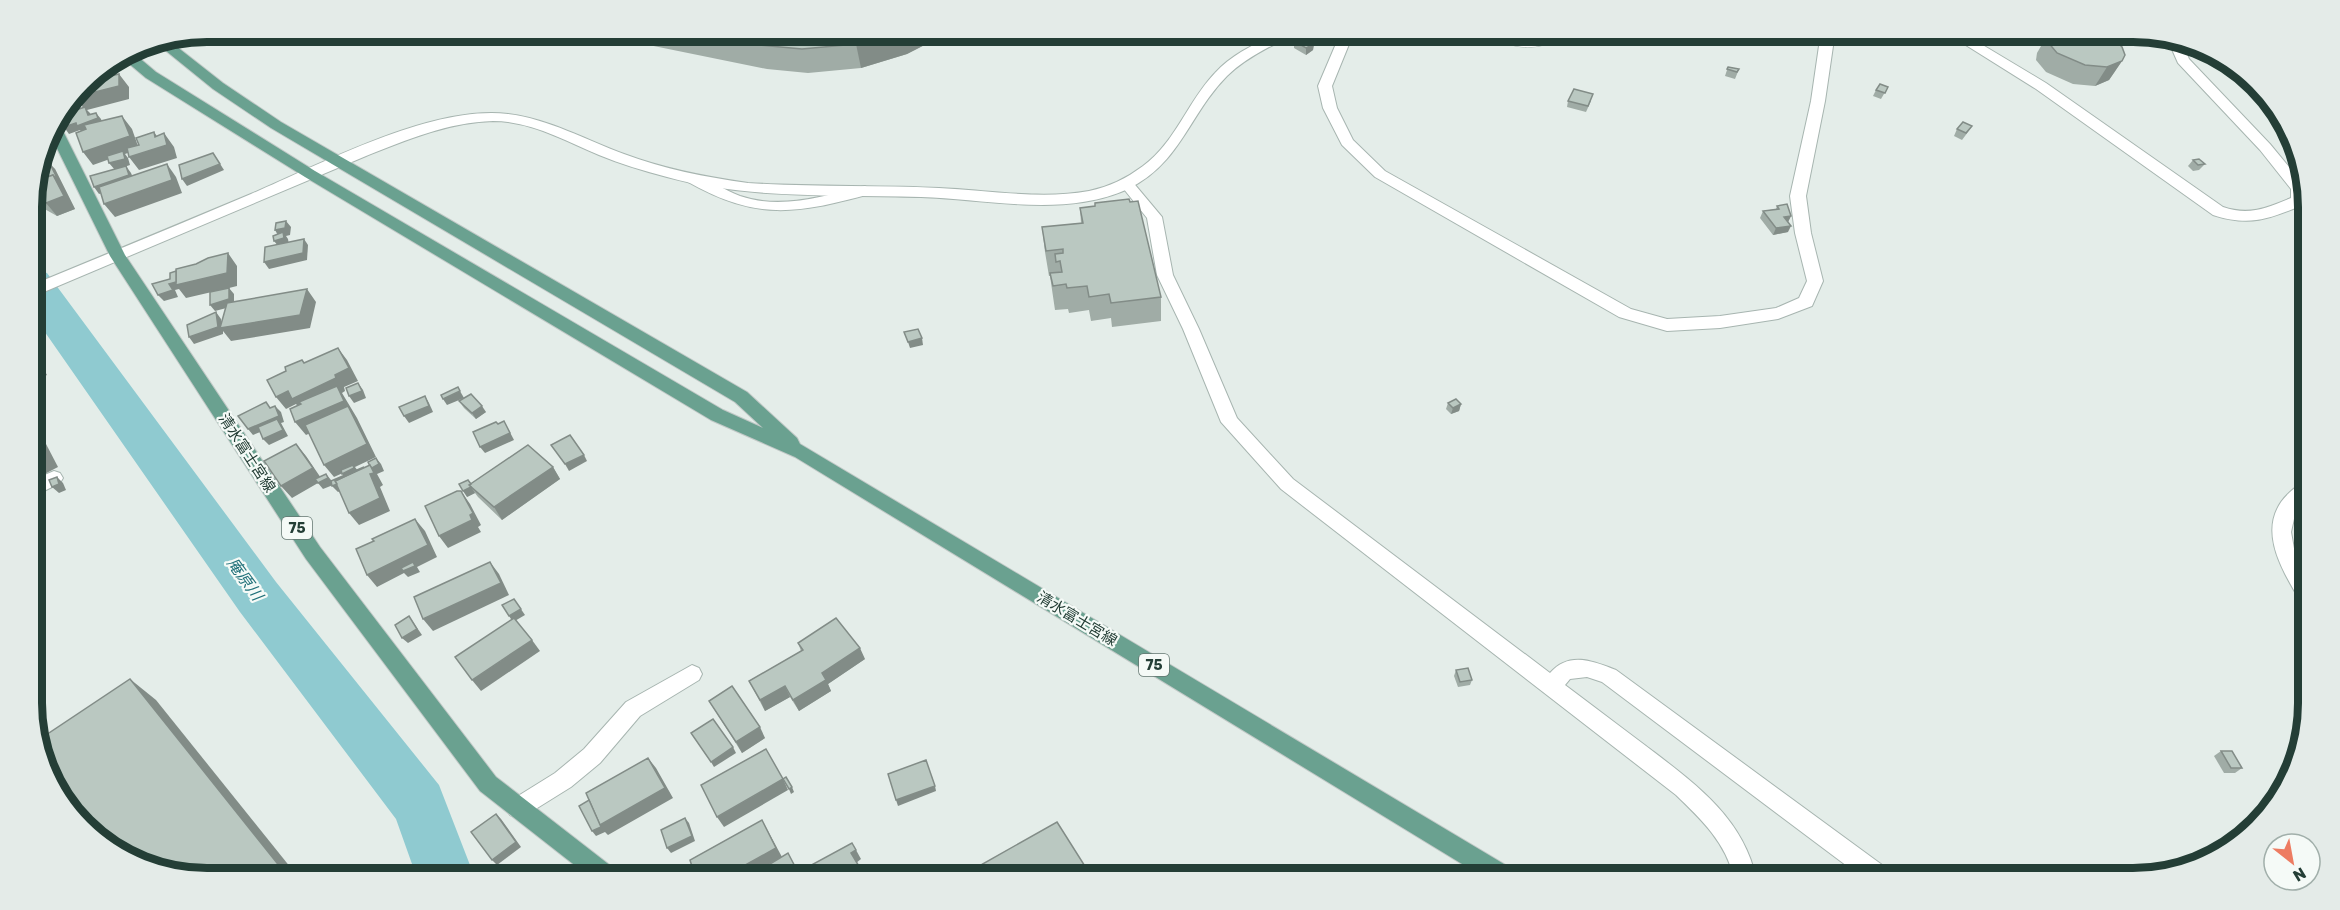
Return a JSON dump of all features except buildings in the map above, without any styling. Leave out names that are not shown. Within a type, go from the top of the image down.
[{"type":"main road","name":"清水富士宮線","points":[[168,47],[218,86],[276,125],[741,397],[801,452]]},
{"type":"main road","name":"清水富士宮線","points":[[133,60],[151,75],[310,174],[717,415],[801,452],[1489,868]]},
{"type":"main road","name":"清水富士宮線","points":[[59,136],[118,256],[313,553],[488,784],[595,868]]},
{"type":"street","points":[[42,287],[340,161],[430,128],[492,117],[534,123],[618,157],[693,179],[714,192],[769,208],[790,208],[866,191],[1073,197],[1105,192],[1146,171],[1165,154],[1197,102],[1222,72],[1270,42]]},
{"type":"street","points":[[1343,42],[1325,86],[1330,108],[1347,142],[1380,174],[1625,313],[1667,325],[1720,322],[1778,313],[1806,302],[1815,281],[1803,233],[1798,196],[1814,122],[1826,46],[1829,42]]},
{"type":"street","points":[[1968,42],[2041,86],[2218,211],[2235,218],[2254,218],[2298,201]]},
{"type":"street","points":[[2178,49],[2183,60],[2265,147],[2297,185]]},
{"type":"street","points":[[1126,183],[1154,217],[1165,275],[1191,329],[1230,422],[1287,484],[1684,788],[1719,821],[1743,861],[1744,868]]},
{"type":"street","points":[[42,484],[54,478]]},
{"type":"street","points":[[2298,496],[2288,506],[2280,539],[2290,566],[2298,579]]},
{"type":"street","points":[[1551,686],[1565,670],[1587,668],[1609,676],[1868,868]]},
{"type":"street","points":[[518,808],[563,780],[592,756],[633,709],[692,674]]},
{"type":"lane","points":[[1511,42],[1531,46],[1543,45],[1548,42]]},
{"type":"waterway","name":"庵原川","points":[[42,297],[258,597],[419,804],[442,868]]}]
